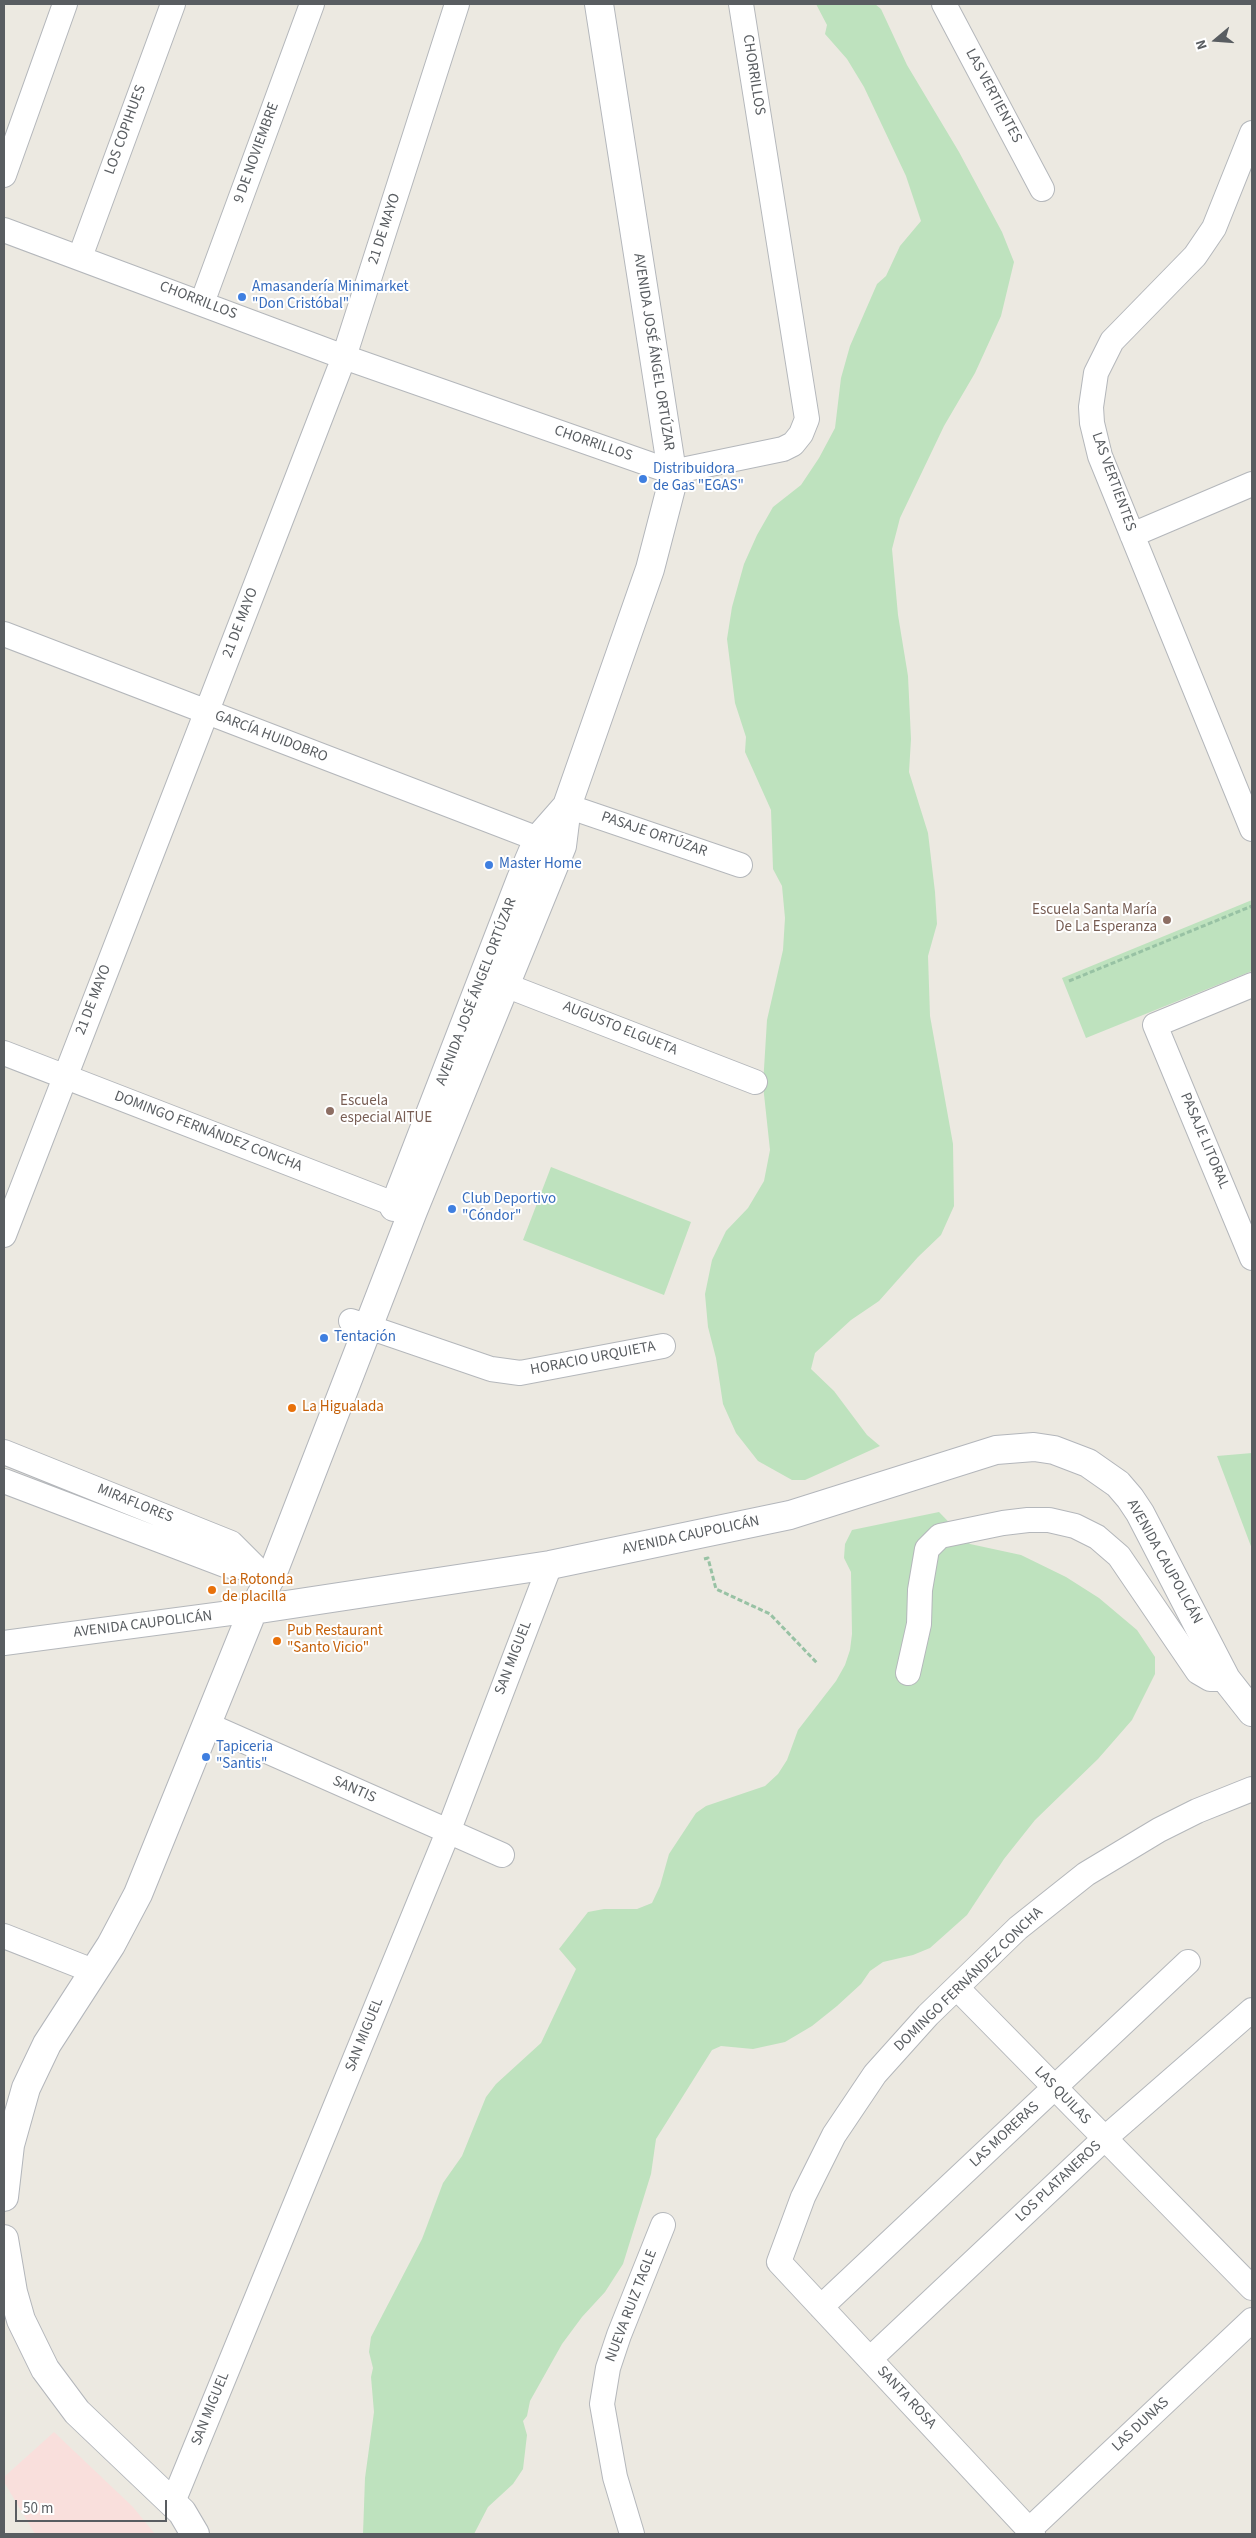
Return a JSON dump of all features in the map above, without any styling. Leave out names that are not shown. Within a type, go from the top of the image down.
[{"type":"main road","name":"AVENIDA JOSÉ ÁNGEL ORTÚZAR","points":[[495,980],[562,846],[567,806],[650,569],[671,488],[672,472],[599,4]]},
{"type":"main road","name":"AVENIDA JOSÉ ÁNGEL ORTÚZAR","points":[[4,2197],[10,2144],[26,2088],[47,2044],[111,1946],[138,1894],[253,1610],[264,1572],[404,1208],[495,980],[538,839],[567,806]]},
{"type":"main road","name":"AVENIDA CAUPOLICÁN","points":[[253,1610],[550,1564],[790,1515],[996,1450],[1034,1447],[1072,1456],[1104,1473],[1118,1484],[1140,1513],[1239,1696]]},
{"type":"main road","points":[[4,2239],[6,2263],[18,2310],[32,2345],[45,2369],[77,2412],[173,2502],[182,2512],[195,2534]]},
{"type":"street","points":[[4,175],[64,4]]},
{"type":"street","name":"LOS COPIHUES","points":[[80,257],[173,4]]},
{"type":"street","name":"9 DE NOVIEMBRE","points":[[202,303],[312,4]]},
{"type":"street","name":"21 DE MAYO","points":[[4,1235],[344,357],[457,4]]},
{"type":"street","name":"CHORRILLOS","points":[[4,230],[344,357],[672,472],[783,449],[793,444],[801,434],[807,419],[741,4]]},
{"type":"street","name":"LAS VERTIENTES","points":[[944,4],[1042,189]]},
{"type":"street","name":"LAS VERTIENTES","points":[[1252,133],[1243,181],[1205,243],[1112,341],[1096,374],[1091,406],[1095,440],[1252,829]]},
{"type":"street","points":[[1132,535],[1252,484]]},
{"type":"street","name":"GARCÍA HUIDOBRO","points":[[4,634],[538,839]]},
{"type":"street","name":"PASAJE ORTÚZAR","points":[[567,806],[740,865]]},
{"type":"street","name":"AUGUSTO ELGUETA","points":[[495,980],[755,1082]]},
{"type":"street","name":"PASAJE LITORAL","points":[[1252,985],[1155,1025],[1252,1258]]},
{"type":"street","name":"DOMINGO FERNÁNDEZ CONCHA","points":[[4,1053],[404,1208]]},
{"type":"street","name":"HORACIO URQUIETA","points":[[360,1324],[491,1369],[520,1373],[663,1346]]},
{"type":"street","name":"MIRAFLORES","points":[[4,1452],[231,1542],[264,1572]]},
{"type":"street","name":"MIRAFLORES","points":[[4,1481],[225,1565],[264,1572]]},
{"type":"street","points":[[908,1673],[919,1624],[920,1590],[927,1548],[940,1536],[1020,1521],[1049,1520],[1075,1526],[1097,1537],[1119,1556],[1198,1672],[1239,1696],[1252,1726]]},
{"type":"street","name":"SAN MIGUEL","points":[[173,2502],[448,1832],[550,1564]]},
{"type":"street","name":"AVENIDA CAUPOLICÁN","points":[[4,1643],[253,1610]]},
{"type":"street","name":"SANTIS","points":[[208,1725],[448,1832],[502,1854]]},
{"type":"street","name":"DOMINGO FERNÁNDEZ CONCHA","points":[[779,2262],[803,2197],[817,2166],[848,2113],[875,2074],[901,2044],[1018,1928],[1086,1874],[1159,1830],[1197,1811],[1252,1789]]},
{"type":"street","points":[[4,1936],[93,1972]]},
{"type":"street","name":"LAS MORERAS","points":[[821,2307],[1188,1962]]},
{"type":"street","name":"LAS QUILAS","points":[[958,1989],[1056,2088],[1104,2140],[1252,2288]]},
{"type":"street","name":"LOS PLATANEROS","points":[[870,2359],[1104,2140],[1252,2010]]},
{"type":"street","name":"NUEVA RUIZ TAGLE","points":[[632,2534],[615,2477],[602,2404],[613,2351],[663,2225]]},
{"type":"street","name":"SANTA ROSA","points":[[779,2262],[1031,2532]]},
{"type":"street","name":"LAS DUNAS","points":[[1031,2532],[1252,2320]]},
{"type":"path","points":[[1069,980],[1252,906]]},
{"type":"path","points":[[698,1560],[708,1558],[716,1589],[770,1614],[817,1663]]},
{"type":"shaded area","points":[[54,2432],[133,2507],[155,2534],[35,2534],[4,2482],[4,2477]]},
{"type":"green space","points":[[816,4],[875,4],[881,9],[907,65],[959,152],[1002,232],[1014,262],[1001,316],[975,373],[944,426],[900,518],[892,549],[898,615],[908,676],[911,739],[909,772],[928,833],[935,892],[937,924],[928,956],[930,1016],[953,1144],[954,1206],[941,1235],[918,1257],[879,1301],[851,1320],[815,1353],[811,1369],[834,1391],[867,1435],[880,1446],[805,1480],[792,1480],[758,1461],[736,1433],[723,1404],[716,1358],[708,1327],[705,1294],[712,1260],[726,1231],[748,1208],[764,1181],[770,1150],[763,1085],[767,1020],[783,950],[785,918],[782,886],[773,869],[771,810],[745,752],[746,737],[735,703],[727,639],[732,607],[744,564],[757,535],[773,507],[801,485],[819,458],[835,428],[841,378],[850,346],[877,284],[886,276],[900,246],[921,221],[906,176],[864,87],[847,59],[825,34],[827,25]]},
{"type":"green space","points":[[1252,900],[1252,971],[1086,1038],[1062,978]]},
{"type":"green space","points":[[551,1167],[691,1222],[664,1295],[523,1240]]},
{"type":"green space","points":[[1252,1453],[1252,1549],[1217,1456]]},
{"type":"green space","points":[[939,1512],[970,1544],[1021,1555],[1066,1577],[1099,1598],[1137,1630],[1155,1657],[1155,1674],[1132,1720],[1098,1759],[1035,1820],[1004,1859],[967,1915],[930,1948],[913,1955],[883,1962],[870,1971],[861,1984],[837,2006],[812,2026],[785,2042],[753,2049],[721,2046],[712,2050],[656,2139],[651,2174],[623,2264],[605,2292],[582,2317],[562,2344],[530,2401],[527,2416],[523,2421],[527,2435],[523,2469],[513,2484],[488,2507],[474,2534],[363,2534],[365,2478],[374,2412],[371,2377],[373,2368],[369,2352],[371,2337],[422,2239],[443,2183],[462,2156],[486,2097],[496,2084],[541,2043],[576,1969],[559,1949],[588,1912],[604,1909],[637,1909],[652,1903],[660,1886],[669,1854],[696,1813],[706,1806],[765,1786],[778,1774],[787,1760],[798,1730],[836,1681],[845,1665],[850,1650],[852,1634],[851,1572],[844,1558],[845,1544],[852,1530]]},
{"type":"place","name":"Amasandería Minimarket \"Don Cristóbal\"","points":[[242,297]]},
{"type":"place","name":"Distribuidora de Gas \"EGAS\"","points":[[643,479]]},
{"type":"place","name":"Master Home","points":[[489,865]]},
{"type":"place","name":"Escuela Santa María De La Esperanza","points":[[1167,920]]},
{"type":"place","name":"Escuela especial AITUE","points":[[330,1111]]},
{"type":"place","name":"Club Deportivo \"Cóndor\"","points":[[452,1209]]},
{"type":"place","name":"Tentación","points":[[324,1338]]},
{"type":"place","name":"La Higualada","points":[[292,1408]]},
{"type":"place","name":"La Rotonda de placilla","points":[[212,1590]]},
{"type":"place","name":"Pub Restaurant \"Santo Vicio\"","points":[[277,1641]]},
{"type":"place","name":"Tapiceria \"Santis\"","points":[[206,1757]]}]
